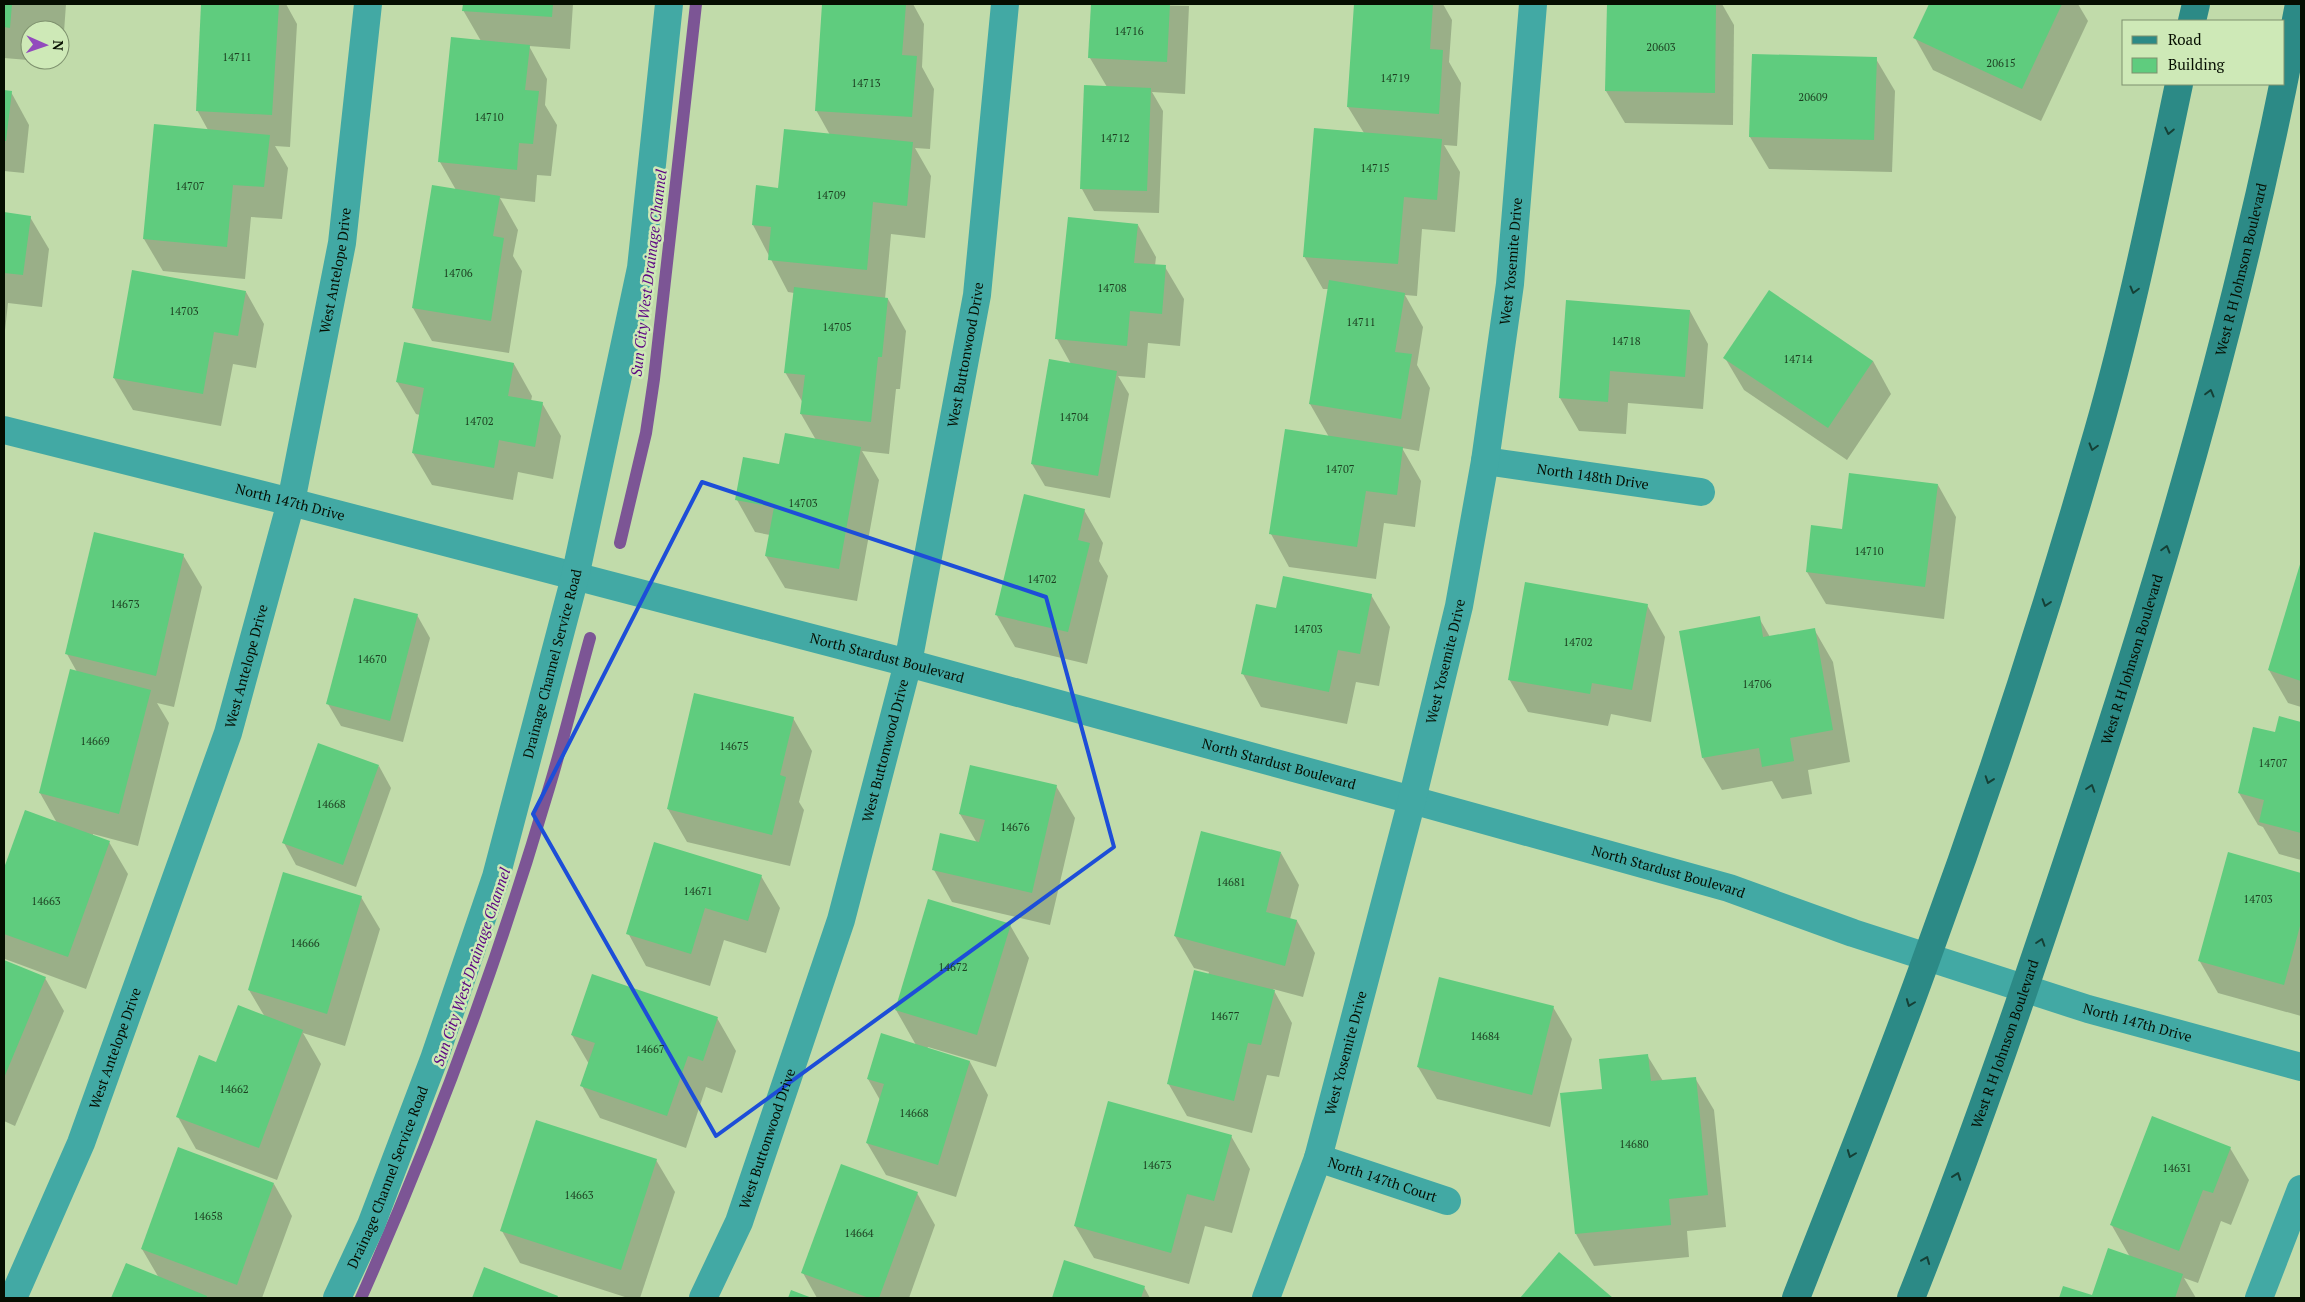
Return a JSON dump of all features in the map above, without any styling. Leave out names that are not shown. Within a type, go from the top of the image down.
[{"type":"main road","points":[[2192,20],[2196,4]]},
{"type":"main road","name":"West R H Johnson Boulevard","points":[[2285,71],[2299,4]]},
{"type":"main road","points":[[1796,1298],[1927,957],[2010,717],[2093,448],[2144,251],[2179,85]]},
{"type":"main road","name":"West R H Johnson Boulevard","points":[[1911,1298],[2026,989],[2155,589],[2205,414],[2248,248],[2282,85]]},
{"type":"street","name":"West Antelope Drive","points":[[13,1298],[81,1143],[228,733],[291,502],[342,244],[368,4]]},
{"type":"street","name":"Drainage Channel Service Road","points":[[337,1298],[371,1225],[430,1068],[496,877],[575,577],[641,268],[669,4]]},
{"type":"street","name":"West Buttonwood Drive","points":[[703,1298],[738,1222],[842,920],[908,663],[978,295],[1005,4]]},
{"type":"street","name":"West Yosemite Drive","points":[[1266,1298],[1318,1158],[1412,800],[1459,606],[1485,461],[1510,284],[1533,4]]},
{"type":"street","name":"North 147th Drive","points":[[4,430],[291,502],[575,577]]},
{"type":"street","name":"North 148th Drive","points":[[1485,461],[1701,492]]},
{"type":"street","name":"North Stardust Boulevard","points":[[575,577],[908,663],[1729,888],[1976,973]]},
{"type":"street","name":"North 147th Drive","points":[[1976,973],[2088,1009],[2301,1067]]},
{"type":"street","name":"North 147th Court","points":[[1318,1158],[1447,1201]]},
{"type":"street","points":[[2260,1298],[2301,1189]]},
{"type":"highlighted area","points":[[702,482],[1046,597],[1114,847],[716,1136],[533,814]]},
{"type":"building","points":[[4,4],[12,4],[10,28],[4,27]]},
{"type":"building","points":[[201,4],[279,4],[272,115],[196,111]]},
{"type":"building","points":[[463,4],[553,4],[552,17],[462,11]]},
{"type":"building","points":[[822,4],[906,4],[902,55],[917,56],[912,117],[815,111]]},
{"type":"building","points":[[1091,4],[1170,4],[1167,62],[1088,58]]},
{"type":"building","points":[[1354,4],[1433,4],[1430,49],[1443,50],[1439,114],[1347,107]]},
{"type":"building","points":[[1607,4],[1716,4],[1715,93],[1605,91]]},
{"type":"building","points":[[1929,4],[2062,4],[2022,89],[1913,38]]},
{"type":"building","points":[[451,37],[530,45],[525,90],[539,91],[533,144],[519,143],[517,170],[438,162]]},
{"type":"building","points":[[1752,54],[1877,57],[1874,140],[1749,137]]},
{"type":"building","points":[[1084,85],[1151,88],[1147,191],[1080,189]]},
{"type":"building","points":[[4,90],[12,91],[6,141],[4,141]]},
{"type":"building","points":[[154,124],[270,135],[264,187],[233,185],[227,247],[143,239]]},
{"type":"building","points":[[1314,128],[1442,139],[1437,200],[1404,197],[1398,264],[1303,257]]},
{"type":"building","points":[[784,129],[913,142],[907,206],[873,202],[867,270],[768,260],[771,227],[752,225],[756,185],[778,188]]},
{"type":"building","points":[[432,185],[500,196],[493,236],[504,238],[491,321],[412,308]]},
{"type":"building","points":[[4,212],[31,216],[23,275],[4,273]]},
{"type":"building","points":[[1068,217],[1138,224],[1134,263],[1166,265],[1162,314],[1130,311],[1127,346],[1055,339]]},
{"type":"building","points":[[132,270],[246,291],[238,336],[214,332],[203,394],[113,378]]},
{"type":"building","points":[[1329,280],[1405,293],[1395,352],[1412,354],[1401,419],[1309,404]]},
{"type":"building","points":[[794,287],[888,298],[882,357],[878,357],[871,422],[800,414],[805,375],[784,373]]},
{"type":"building","points":[[1769,290],[1873,361],[1828,428],[1723,358]]},
{"type":"building","points":[[1566,300],[1690,310],[1685,377],[1610,371],[1608,402],[1559,398]]},
{"type":"building","points":[[404,342],[514,363],[508,396],[543,402],[535,447],[499,440],[494,468],[412,453],[424,388],[396,382]]},
{"type":"building","points":[[1049,359],[1117,371],[1098,476],[1031,464]]},
{"type":"building","points":[[1285,429],[1403,447],[1397,495],[1366,491],[1357,547],[1269,534]]},
{"type":"building","points":[[785,433],[861,447],[839,569],[765,556],[774,507],[735,500],[743,457],[779,464]]},
{"type":"building","points":[[1849,473],[1938,484],[1925,587],[1806,572],[1811,525],[1842,529]]},
{"type":"building","points":[[1024,494],[1085,509],[1078,540],[1090,543],[1068,632],[995,615]]},
{"type":"building","points":[[94,532],[184,554],[156,676],[65,654]]},
{"type":"building","points":[[2301,561],[2301,681],[2268,670]]},
{"type":"building","points":[[1283,576],[1372,594],[1360,654],[1338,650],[1329,692],[1241,674],[1256,604],[1276,608]]},
{"type":"building","points":[[1525,582],[1648,604],[1632,690],[1592,683],[1590,694],[1508,680]]},
{"type":"building","points":[[354,598],[418,614],[390,721],[326,704]]},
{"type":"building","points":[[1760,616],[1763,637],[1815,628],[1833,730],[1790,738],[1794,761],[1762,767],[1759,748],[1702,758],[1679,631]]},
{"type":"building","points":[[70,669],[151,690],[119,814],[39,793]]},
{"type":"building","points":[[694,693],[794,717],[780,775],[786,777],[772,835],[667,809]]},
{"type":"building","points":[[2279,716],[2301,722],[2301,833],[2259,822],[2264,800],[2238,793],[2253,727],[2275,732]]},
{"type":"building","points":[[318,743],[379,765],[343,865],[282,843]]},
{"type":"building","points":[[970,765],[1057,785],[1032,893],[932,870],[940,833],[979,842],[985,820],[959,814]]},
{"type":"building","points":[[25,810],[110,841],[68,957],[4,934],[4,868]]},
{"type":"building","points":[[1201,831],[1281,852],[1266,912],[1297,920],[1285,966],[1174,936]]},
{"type":"building","points":[[654,842],[762,875],[748,921],[705,908],[691,954],[626,934]]},
{"type":"building","points":[[2228,852],[2301,873],[2301,927],[2284,985],[2198,961]]},
{"type":"building","points":[[283,872],[362,896],[327,1014],[248,990]]},
{"type":"building","points":[[928,899],[1011,924],[977,1035],[895,1010]]},
{"type":"building","points":[[4,960],[46,977],[4,1078]]},
{"type":"building","points":[[1194,970],[1275,990],[1261,1045],[1248,1043],[1234,1101],[1167,1084]]},
{"type":"building","points":[[592,974],[718,1017],[703,1061],[688,1056],[667,1116],[580,1086],[595,1043],[571,1035]]},
{"type":"building","points":[[1439,977],[1554,1006],[1532,1095],[1417,1067]]},
{"type":"building","points":[[238,1005],[303,1030],[259,1148],[176,1117],[199,1055],[216,1062]]},
{"type":"building","points":[[881,1033],[970,1061],[938,1165],[866,1143],[884,1084],[867,1079]]},
{"type":"building","points":[[1648,1054],[1651,1081],[1696,1077],[1708,1195],[1669,1199],[1671,1225],[1575,1234],[1560,1093],[1602,1089],[1599,1059]]},
{"type":"building","points":[[1108,1101],[1232,1135],[1214,1201],[1187,1194],[1171,1253],[1074,1226]]},
{"type":"building","points":[[2152,1116],[2231,1147],[2213,1193],[2203,1190],[2179,1251],[2110,1225]]},
{"type":"building","points":[[536,1120],[657,1159],[621,1270],[500,1231]]},
{"type":"building","points":[[178,1147],[274,1183],[237,1285],[141,1249]]},
{"type":"building","points":[[841,1164],[918,1192],[879,1298],[869,1298],[801,1273]]},
{"type":"building","points":[[2108,1248],[2183,1274],[2175,1298],[2059,1298],[2063,1286],[2092,1295]]},
{"type":"building","points":[[1559,1252],[1613,1298],[1520,1298]]},
{"type":"building","points":[[1064,1260],[1145,1286],[1141,1298],[1052,1298]]},
{"type":"building","points":[[126,1263],[207,1296],[206,1298],[111,1298]]},
{"type":"building","points":[[484,1267],[558,1296],[557,1298],[472,1298]]},
{"type":"building","points":[[791,1290],[812,1298],[788,1298]]},
{"type":"waterway","name":"Sun City West Drainage Channel","points":[[620,543],[646,433],[654,379],[696,4]]},
{"type":"waterway","name":"Sun City West Drainage Channel","points":[[361,1298],[439,1110],[486,982],[549,788],[590,638]]}]
